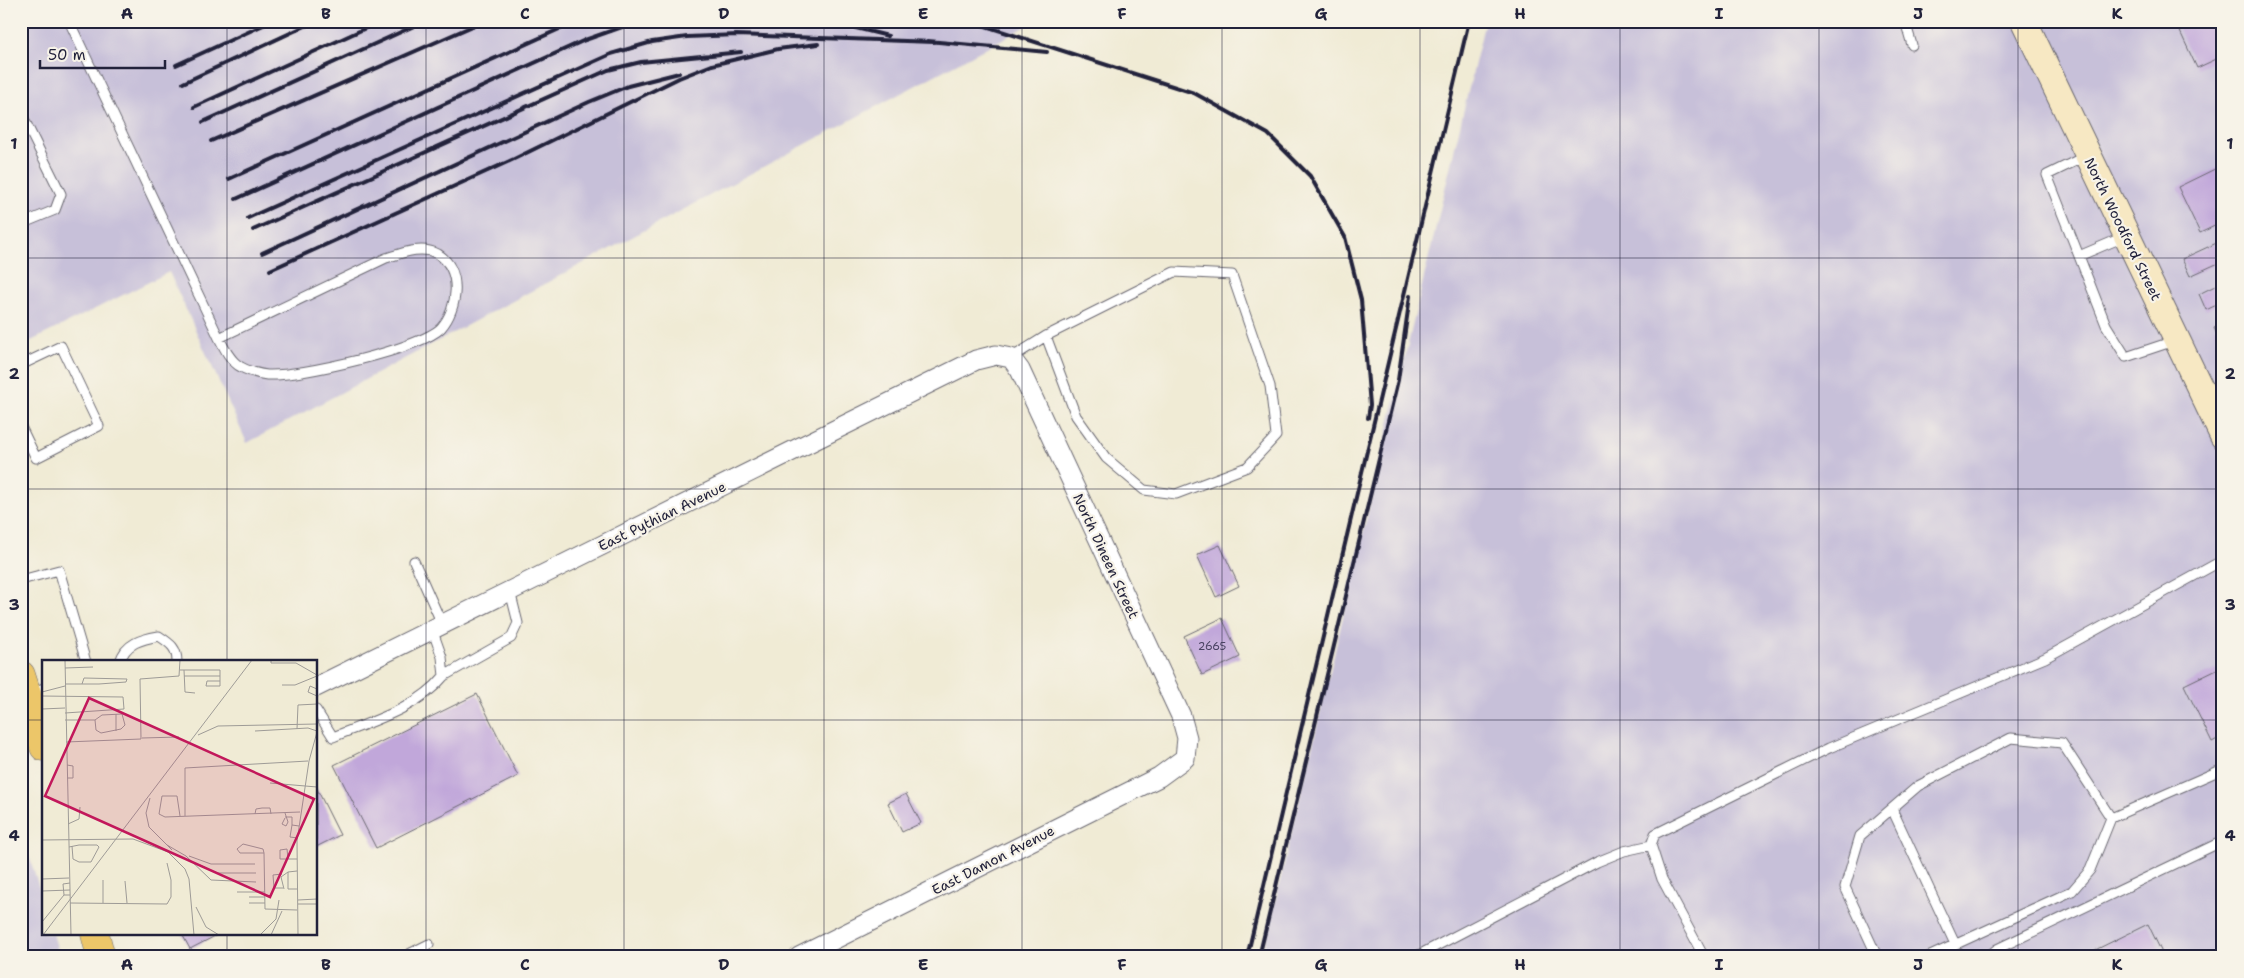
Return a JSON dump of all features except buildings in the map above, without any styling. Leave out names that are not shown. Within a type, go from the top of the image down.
[{"type":"main road","points":[[31,685],[42,737]]},
{"type":"main road","points":[[96,936],[101,957]]},
{"type":"street","name":"North Woodford Street","points":[[2024,21],[2223,436]]},
{"type":"street","name":"East Pythian Avenue","points":[[318,686],[976,360],[996,355],[1011,358]]},
{"type":"street","name":"North Dineen Street","points":[[1011,358],[1020,370],[1181,716],[1187,738],[1185,758]]},
{"type":"street","name":"East Damon Avenue","points":[[800,957],[1159,776],[1185,758]]},
{"type":"lane","points":[[69,21],[219,338],[228,354],[240,367],[265,375],[297,373],[342,365],[421,340],[440,329],[452,312],[456,292],[454,278],[446,262],[436,253],[413,250],[386,258],[219,338]]},
{"type":"lane","points":[[1905,21],[1912,45]]},
{"type":"lane","points":[[21,113],[61,194],[55,210],[21,224]]},
{"type":"lane","points":[[2088,155],[2047,175],[2106,325],[2126,357],[2177,340]]},
{"type":"lane","points":[[2079,256],[2127,236]]},
{"type":"lane","points":[[1011,358],[1046,336],[1174,272],[1232,275],[1270,386],[1276,436],[1248,467],[1176,494],[1144,490],[1106,458],[1076,416],[1046,336]]},
{"type":"lane","points":[[21,365],[61,346],[99,426],[36,458],[21,427]]},
{"type":"lane","points":[[1704,957],[1662,879],[1651,845],[1655,834],[1830,748],[2045,658],[2223,560]]},
{"type":"lane","points":[[414,561],[437,627],[444,676]]},
{"type":"lane","points":[[21,580],[59,570],[85,660]]},
{"type":"lane","points":[[318,713],[333,737],[400,710],[433,690],[444,676],[511,638],[518,623],[510,591]]},
{"type":"lane","points":[[121,660],[123,651],[130,646],[159,636],[172,644],[177,653],[177,660]]},
{"type":"lane","points":[[1883,957],[1876,954],[1845,887],[1860,836],[1918,786],[2011,738],[2062,742],[2111,818]]},
{"type":"lane","points":[[1928,957],[2072,891],[2090,870],[2111,818],[2223,769]]},
{"type":"lane","points":[[1892,809],[1955,944]]},
{"type":"lane","points":[[1987,957],[1997,950],[2223,841]]},
{"type":"lane","points":[[1415,957],[1598,862],[1624,851],[1651,845]]},
{"type":"lane","points":[[403,957],[429,944]]},
{"type":"shaded area","points":[[21,21],[1036,21],[247,443],[169,272],[21,346]]},
{"type":"shaded area","points":[[1485,21],[2223,21],[2223,957],[1262,957]]},
{"type":"shaded area","points":[[21,831],[42,897],[42,936],[54,936],[60,957],[21,957]]},
{"type":"railway","points":[[176,65],[272,21]]},
{"type":"railway","points":[[183,83],[316,21]]},
{"type":"railway","points":[[194,107],[381,21]]},
{"type":"railway","points":[[203,122],[425,21]]},
{"type":"railway","points":[[211,141],[484,21]]},
{"type":"railway","points":[[229,179],[577,21]]},
{"type":"railway","points":[[236,199],[585,40],[639,21]]},
{"type":"railway","points":[[810,21],[835,26]]},
{"type":"railway","points":[[828,21],[888,36]]},
{"type":"railway","points":[[970,21],[1194,93],[1268,134],[1310,176],[1345,237],[1361,300],[1370,405],[1368,418]]},
{"type":"railway","points":[[1247,957],[1469,21]]},
{"type":"railway","points":[[248,218],[611,54],[652,42],[687,37],[737,35],[934,42]]},
{"type":"railway","points":[[928,41],[1047,52]]},
{"type":"railway","points":[[270,270],[514,159],[679,78],[712,65],[778,49],[818,44]]},
{"type":"railway","points":[[253,230],[608,70],[641,62],[741,52]]},
{"type":"railway","points":[[262,253],[589,102],[628,86],[679,73]]},
{"type":"railway","points":[[1259,957],[1398,380],[1410,296]]}]
